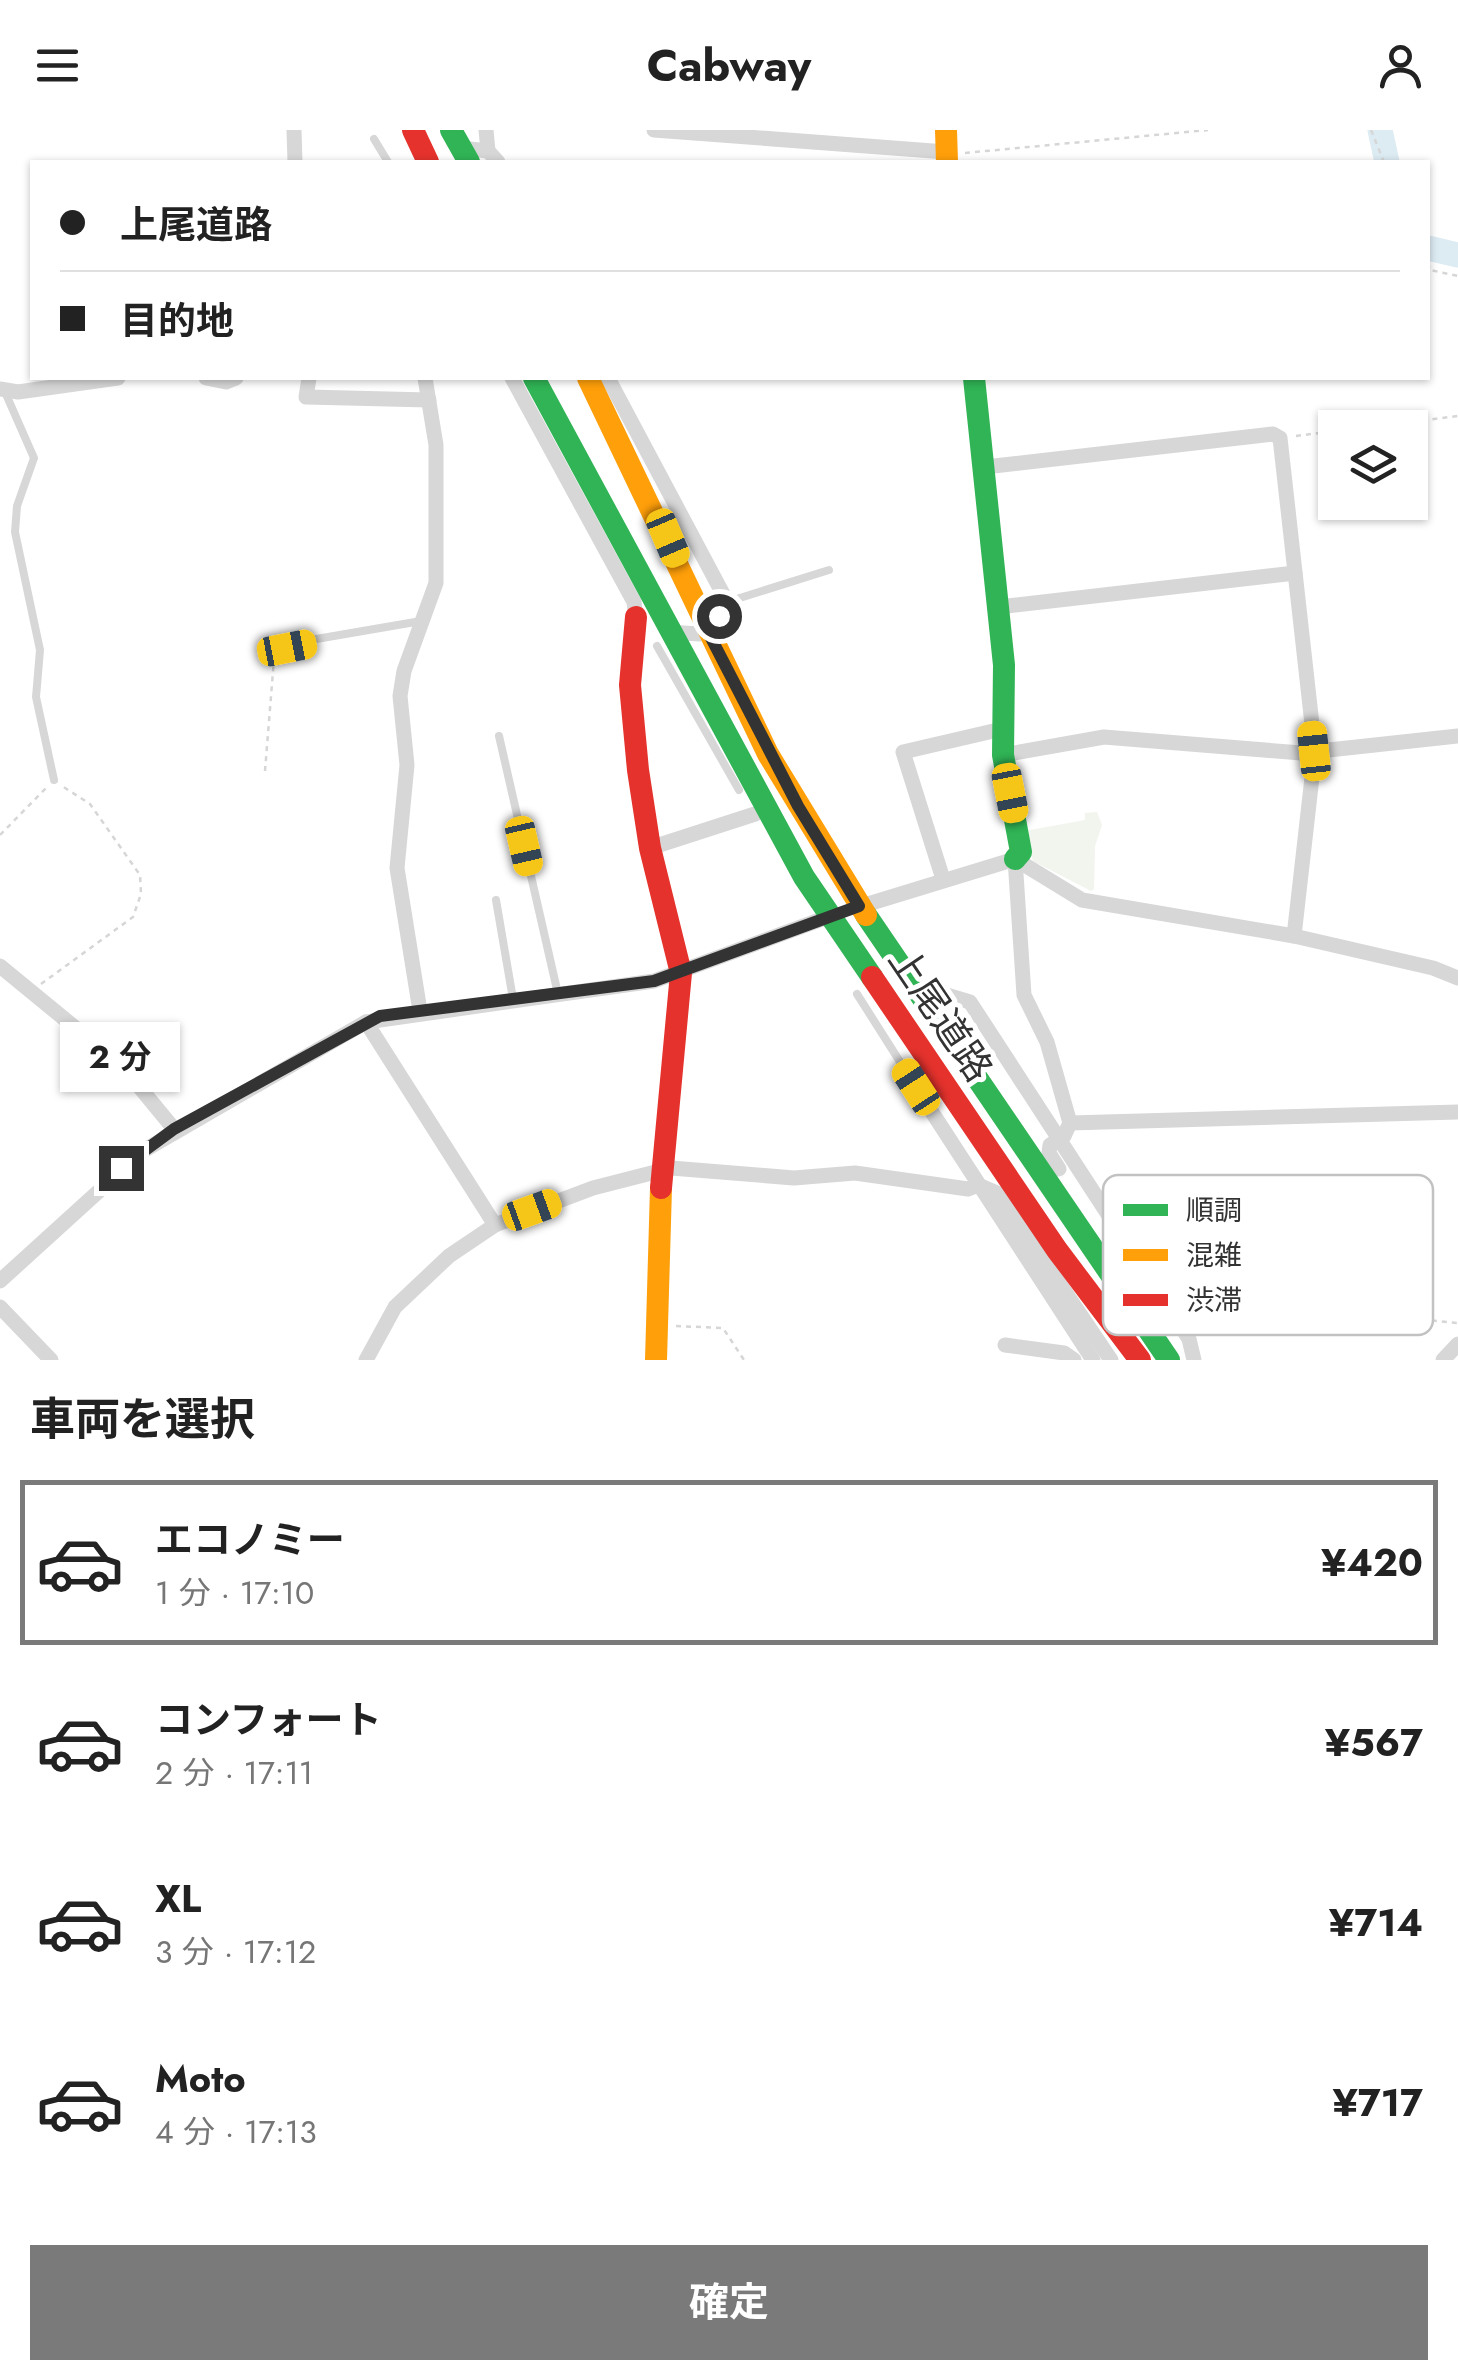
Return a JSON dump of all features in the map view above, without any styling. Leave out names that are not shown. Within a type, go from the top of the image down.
[{"type":"main road","points":[[413,130],[427,160]]},
{"type":"main road","name":"上尾道路","points":[[535,380],[662,639],[760,813],[830,916],[931,1080],[1103,1311]]},
{"type":"main road","name":"上尾道路","points":[[589,380],[668,538],[708,632],[798,806],[859,906],[1103,1261]]},
{"type":"main road","points":[[974,380],[1004,665],[1003,755],[1021,852],[1016,859]]},
{"type":"main road","points":[[636,617],[630,685],[650,848],[682,974],[662,1169],[656,1360]]},
{"type":"main road","name":"上尾道路","points":[[1121,1335],[1140,1360]]},
{"type":"main road","name":"上尾道路","points":[[1153,1335],[1170,1360]]},
{"type":"street","points":[[294,130],[295,160]]},
{"type":"street","points":[[473,151],[486,130]]},
{"type":"street","points":[[654,130],[946,148]]},
{"type":"street","points":[[2,390],[99,380]]},
{"type":"street","points":[[309,380],[306,396],[429,400]]},
{"type":"street","points":[[420,1011],[397,868],[407,765],[400,696],[404,671],[436,583],[436,444],[425,380]]},
{"type":"street","points":[[513,380],[634,602],[636,617]]},
{"type":"street","points":[[609,380],[720,584],[722,604],[716,627],[708,632],[662,639]]},
{"type":"street","points":[[985,466],[1273,434],[1280,438],[1314,751],[1294,936]]},
{"type":"street","points":[[998,608],[1295,573]]},
{"type":"street","points":[[942,880],[904,752],[1002,729]]},
{"type":"street","points":[[1003,755],[1104,737],[1314,751],[1458,736]]},
{"type":"street","points":[[650,848],[760,813]]},
{"type":"street","points":[[1016,859],[1024,995],[1047,1042],[1070,1122],[1049,1153],[1103,1237]]},
{"type":"street","points":[[0,1281],[100,1186],[174,1129],[366,1022],[682,974],[859,906],[1016,859],[1082,900],[1294,936],[1433,968],[1458,978]]},
{"type":"street","points":[[0,966],[123,1067],[174,1129]]},
{"type":"street","points":[[920,992],[930,990],[970,1002],[1103,1210]]},
{"type":"street","points":[[366,1022],[496,1225]]},
{"type":"street","points":[[931,1080],[928,1106],[1093,1360]]},
{"type":"street","points":[[1070,1122],[1458,1112]]},
{"type":"street","points":[[366,1360],[395,1307],[412,1287],[496,1225],[593,1188],[662,1169],[794,1178],[855,1173],[968,1189],[978,1185]]},
{"type":"street","points":[[978,1185],[1008,1204],[1064,1281],[1111,1360]]},
{"type":"street","points":[[0,1307],[51,1360]]},
{"type":"street","points":[[1186,1335],[1194,1360]]},
{"type":"street","points":[[1443,1360],[1458,1344]]},
{"type":"street","points":[[1006,1345],[1064,1353],[1074,1360]]},
{"type":"lane","points":[[374,139],[387,160]]},
{"type":"lane","points":[[2,390],[34,458],[17,506],[15,532],[40,650],[36,698],[54,780]]},
{"type":"lane","points":[[722,604],[829,570]]},
{"type":"lane","points":[[264,648],[425,620]]},
{"type":"lane","points":[[499,736],[558,994]]},
{"type":"lane","points":[[496,900],[513,999]]},
{"type":"lane","points":[[856,994],[916,1087],[931,1080]]},
{"type":"path","points":[[946,148],[1208,130]]},
{"type":"path","points":[[1370,130],[1383,160]]},
{"type":"path","points":[[1430,270],[1458,276]]},
{"type":"path","points":[[1428,420],[1458,416]]},
{"type":"path","points":[[1280,438],[1318,433]]},
{"type":"path","points":[[265,771],[275,648]]},
{"type":"path","points":[[0,835],[54,780],[90,804],[140,875],[141,894],[133,917],[31,991]]},
{"type":"path","points":[[1433,1321],[1458,1324]]},
{"type":"path","points":[[660,1325],[723,1328],[744,1360]]},
{"type":"path","points":[[1189,1339],[1197,1335]]},
{"type":"shaded area","points":[[1097,812],[1102,825],[1095,846],[1094,889],[1091,891],[1033,861],[1025,831],[1085,820],[1085,813]]},
{"type":"waterway","points":[[1380,130],[1387,160]]},
{"type":"waterway","points":[[1430,248],[1458,255]]},
{"type":"traffic: fast","points":[[451,130],[468,160]]},
{"type":"traffic: fast","points":[[535,380],[804,877],[872,977]]},
{"type":"traffic: fast","points":[[974,380],[1004,665],[1003,755],[1021,852],[1015,859]]},
{"type":"traffic: fast","points":[[866,915],[1103,1263]]},
{"type":"traffic: fast","points":[[1152,1335],[1169,1360]]},
{"type":"traffic: slow","points":[[946,130],[947,160]]},
{"type":"traffic: slow","points":[[589,380],[768,754],[866,915]]},
{"type":"traffic: slow","points":[[656,1360],[661,1188]]},
{"type":"traffic: jam","points":[[413,130],[427,160]]},
{"type":"traffic: jam","points":[[636,617],[630,685],[638,770],[650,848],[681,973],[661,1188]]},
{"type":"traffic: jam","points":[[872,977],[1057,1250],[1103,1311]]},
{"type":"traffic: jam","points":[[1121,1335],[1140,1360]]},
{"type":"route","points":[[121,1168],[174,1129],[380,1016],[654,981],[682,974],[859,906],[751,721],[708,632],[716,627],[719,616]]}]
